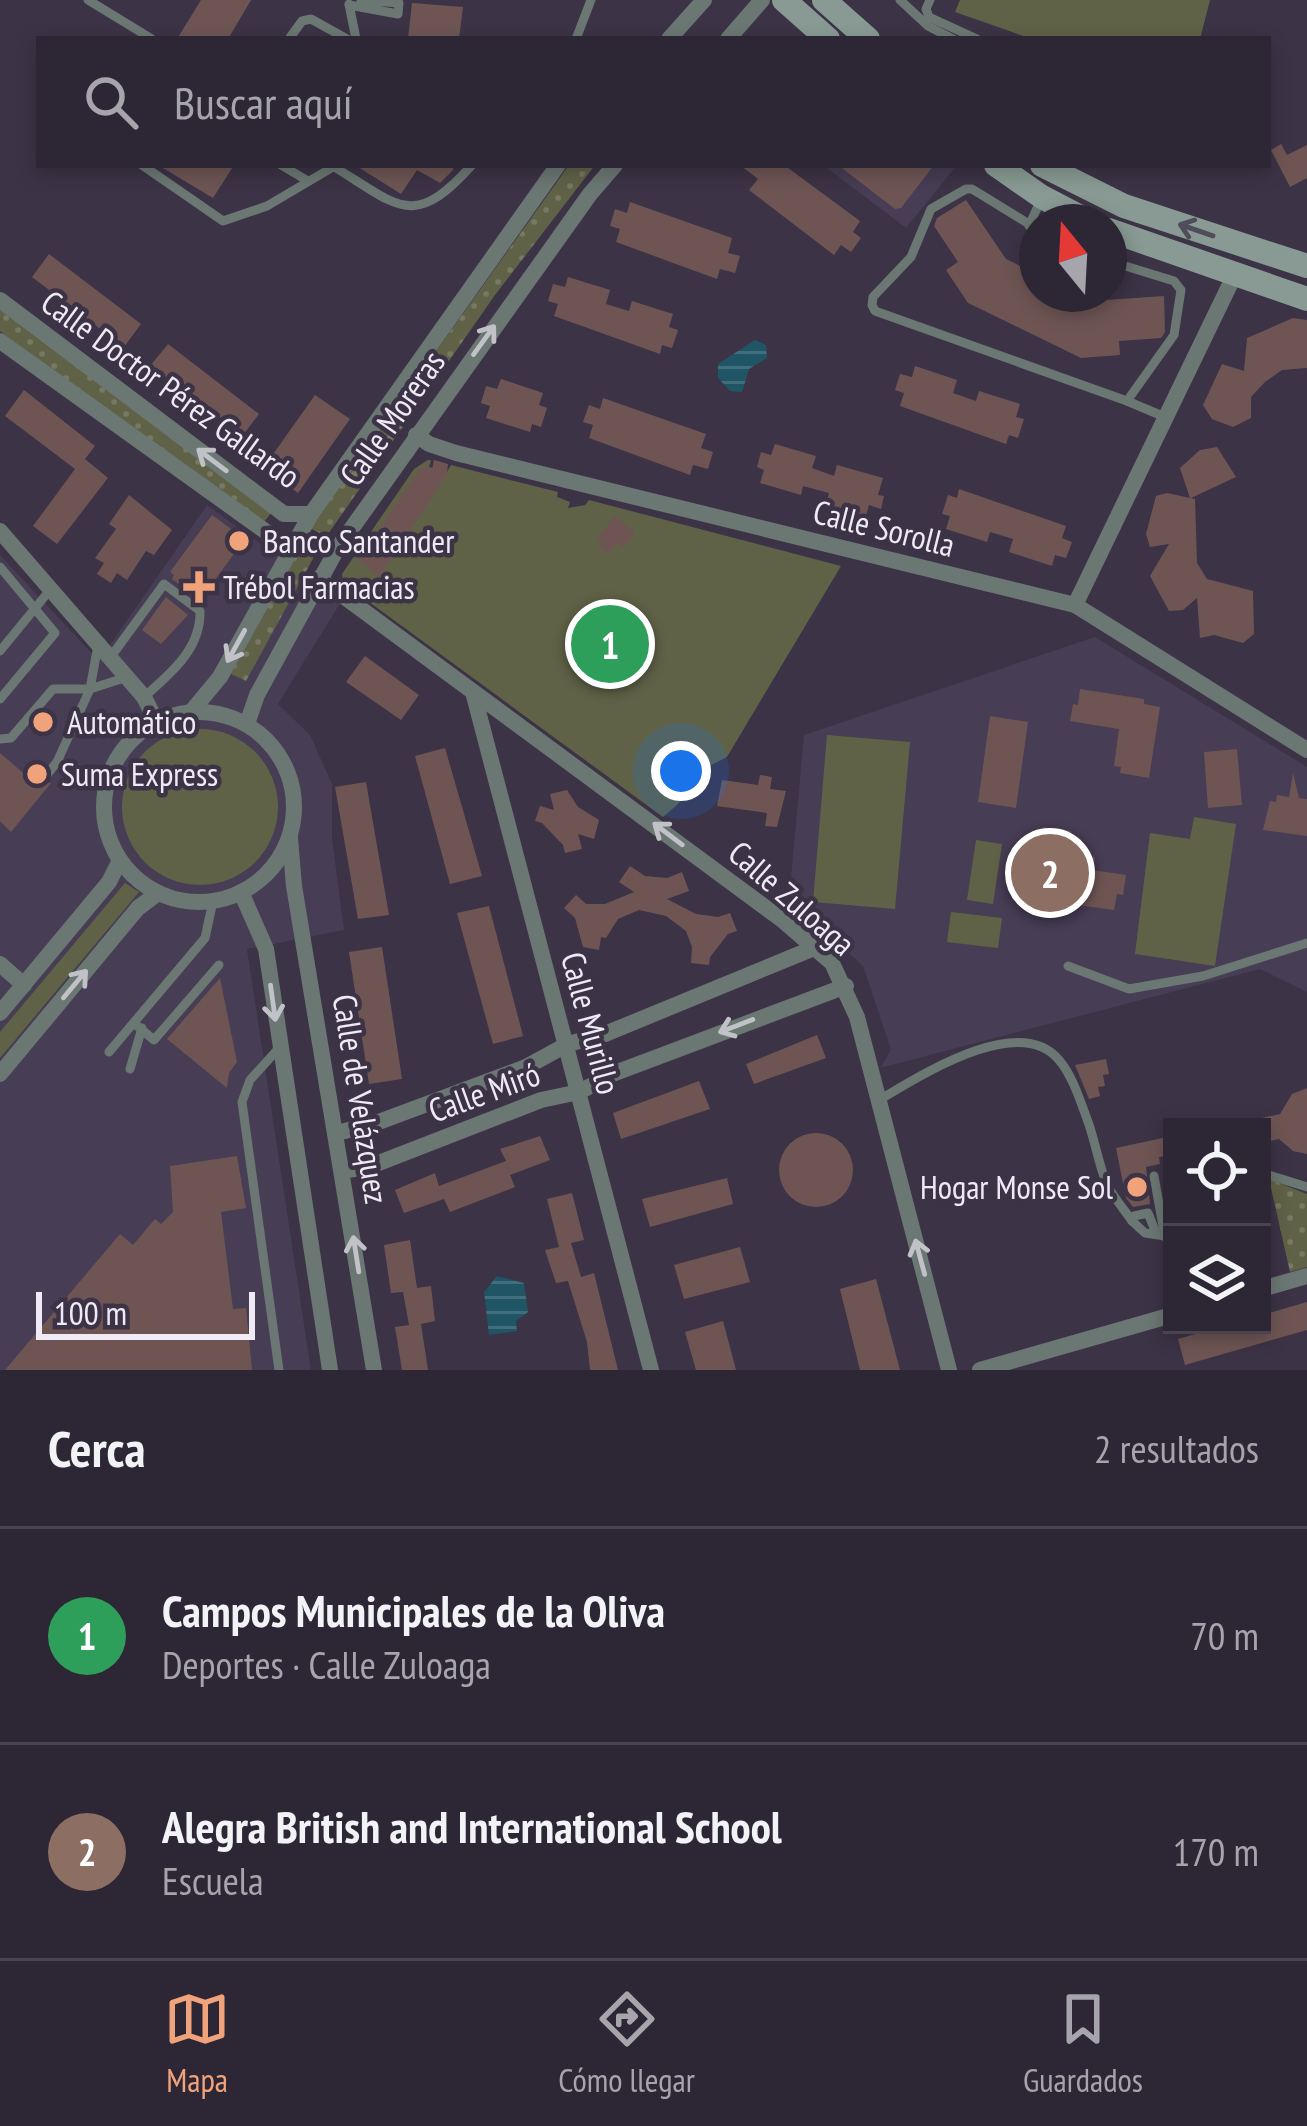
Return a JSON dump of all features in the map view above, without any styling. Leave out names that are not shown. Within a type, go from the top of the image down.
[{"type":"street","points":[[672,36],[704,0]]},
{"type":"street","points":[[731,36],[762,0]]},
{"type":"street","points":[[784,0],[825,36]]},
{"type":"street","points":[[824,0],[865,36]]},
{"type":"street","name":"Calle Moreras","points":[[191,712],[220,677],[311,514],[555,168]]},
{"type":"street","name":"Calle Moreras","points":[[247,724],[256,695],[319,578],[416,435],[612,168]]},
{"type":"street","points":[[1000,168],[1055,204]]},
{"type":"street","points":[[1048,168],[1124,206],[1307,266]]},
{"type":"street","points":[[1127,236],[1307,299]]},
{"type":"street","points":[[1075,605],[1234,274]]},
{"type":"street","name":"Calle Doctor Pérez Gallardo","points":[[0,300],[284,514],[311,514]]},
{"type":"street","name":"Calle Doctor Pérez Gallardo","points":[[0,341],[290,548]]},
{"type":"street","name":"Calle Sorolla","points":[[416,435],[456,453],[1075,605],[1307,750]]},
{"type":"street","points":[[0,531],[127,676],[157,721]]},
{"type":"street","name":"Calle Zuloaga","points":[[319,578],[508,714],[832,963],[846,986],[879,1100],[949,1370]]},
{"type":"street","name":"Calle Murillo","points":[[473,692],[651,1370]]},
{"type":"street","points":[[191,712],[229,716],[247,724],[283,761],[292,785],[290,837],[278,859],[241,892],[212,901],[185,901],[158,893],[130,874],[104,820],[108,778],[118,755],[157,721],[191,712]]},
{"type":"street","name":"Calle de Velázquez","points":[[290,837],[294,886],[374,1370]]},
{"type":"street","points":[[0,1013],[109,882],[120,860]]},
{"type":"street","points":[[241,892],[266,949],[330,1370]]},
{"type":"street","points":[[0,1074],[138,908],[158,893]]},
{"type":"street","name":"Calle Miró","points":[[337,1133],[376,1124],[526,1067],[568,1045],[814,948]]},
{"type":"street","points":[[0,964],[24,985]]},
{"type":"street","name":"Calle Miró","points":[[342,1171],[370,1166],[541,1100],[578,1092],[637,1064],[846,986]]},
{"type":"street","points":[[1271,1286],[1307,1276]]},
{"type":"street","points":[[980,1370],[1163,1318]]},
{"type":"lane","points":[[88,0],[147,36]]},
{"type":"lane","points":[[355,36],[348,3],[398,14],[399,3],[361,0]]},
{"type":"lane","points":[[577,36],[591,0]]},
{"type":"lane","points":[[900,0],[928,26],[947,36]]},
{"type":"lane","points":[[930,0],[929,17],[970,36]]},
{"type":"lane","points":[[291,36],[302,21],[311,19],[341,36]]},
{"type":"lane","points":[[146,168],[224,221],[267,206],[329,168]]},
{"type":"lane","points":[[286,168],[308,181]]},
{"type":"lane","points":[[335,168],[389,200],[416,208],[431,204],[469,168]]},
{"type":"lane","points":[[1019,219],[972,189],[931,209],[911,257],[873,297],[875,310],[1165,417]]},
{"type":"lane","points":[[1040,204],[1042,197]]},
{"type":"lane","points":[[1127,266],[1174,280],[1181,290],[1174,335],[1127,401]]},
{"type":"lane","points":[[0,567],[55,633],[0,699]]},
{"type":"lane","points":[[46,776],[57,762],[104,651],[164,584],[200,611],[201,628],[179,666],[144,697]]},
{"type":"lane","points":[[0,651],[50,590]]},
{"type":"lane","points":[[0,739],[10,738],[53,689],[90,689],[127,676]]},
{"type":"lane","points":[[57,762],[108,778]]},
{"type":"lane","points":[[130,1069],[145,1012],[206,938],[212,901]]},
{"type":"lane","points":[[1068,966],[1129,988],[1203,976],[1307,943]]},
{"type":"lane","points":[[138,1027],[154,1040],[219,965]]},
{"type":"lane","points":[[109,1052],[138,1027]]},
{"type":"lane","points":[[879,1100],[955,1057],[1018,1043],[1043,1048],[1058,1057],[1074,1087],[1107,1186],[1144,1233],[1163,1236]]},
{"type":"lane","points":[[279,1370],[242,1102],[250,1080],[280,1048]]},
{"type":"lane","points":[[1154,1176],[1163,1230]]},
{"type":"lane","points":[[1271,1176],[1307,1186]]},
{"type":"lane","points":[[1132,1221],[1134,1216],[1148,1214],[1163,1235]]},
{"type":"shaded area","points":[[827,168],[955,168],[906,228]]},
{"type":"shaded area","points":[[207,505],[341,602],[278,704],[310,735],[332,784],[332,838],[344,930],[247,949],[311,1370],[0,1370],[0,555],[99,661]]},
{"type":"shaded area","points":[[1095,637],[1307,767],[1307,992],[1260,969],[880,1068],[891,1050],[863,966],[789,899],[804,735]]},
{"type":"green space","points":[[960,0],[1210,0],[1201,36],[1023,36],[955,12]]},
{"type":"green space","points":[[567,168],[593,168],[495,295],[326,537],[310,528]]},
{"type":"green space","points":[[0,307],[272,512],[263,523],[0,331]]},
{"type":"green space","points":[[428,460],[429,467],[447,472],[451,465],[558,492],[557,497],[570,502],[568,508],[589,500],[841,566],[727,757],[701,770],[663,817],[343,583],[342,574],[414,469]]},
{"type":"green space","points":[[307,536],[321,544],[246,681],[231,674]]},
{"type":"green space","points":[[200,729],[230,735],[255,752],[272,777],[278,807],[272,837],[255,862],[230,879],[200,885],[170,879],[145,862],[128,837],[122,807],[128,777],[145,752],[170,735]]},
{"type":"green space","points":[[827,735],[910,742],[895,909],[813,902]]},
{"type":"green space","points":[[1194,817],[1236,824],[1215,966],[1135,954],[1150,833],[1190,839]]},
{"type":"green space","points":[[976,840],[1002,844],[993,904],[967,900]]},
{"type":"green space","points":[[125,883],[139,892],[0,1058],[0,1032]]},
{"type":"green space","points":[[951,912],[1002,918],[998,948],[947,942]]},
{"type":"green space","points":[[1271,1180],[1307,1194],[1307,1267],[1290,1272]]},
{"type":"water","points":[[755,340],[766,345],[767,358],[749,369],[742,392],[730,391],[718,378],[718,364]]},
{"type":"water","points":[[497,1276],[524,1283],[528,1312],[516,1321],[517,1331],[489,1335],[484,1292]]},
{"type":"building","points":[[201,0],[251,0],[230,36],[179,36]]},
{"type":"building","points":[[412,3],[463,7],[459,36],[408,36]]},
{"type":"building","points":[[1281,144],[1287,155],[1307,145],[1307,178],[1290,187],[1271,150]]},
{"type":"building","points":[[163,168],[232,168],[213,198]]},
{"type":"building","points":[[360,168],[454,169],[440,183],[417,170],[401,194]]},
{"type":"building","points":[[744,168],[788,168],[860,221],[853,232],[861,238],[851,252],[841,245],[834,255],[749,190],[758,179]]},
{"type":"building","points":[[842,168],[932,168],[901,208],[895,209]]},
{"type":"building","points":[[966,200],[1006,259],[1019,265],[1019,312],[1127,312],[1127,299],[1164,296],[1165,332],[1161,338],[1119,341],[1120,355],[1081,358],[968,303],[946,270],[958,262],[934,226],[937,218]]},
{"type":"building","points":[[630,202],[732,238],[728,253],[740,256],[735,273],[720,269],[717,279],[616,242],[620,229],[610,226],[615,209],[627,213]]},
{"type":"building","points":[[49,254],[141,324],[124,347],[32,277]]},
{"type":"building","points":[[568,277],[610,290],[606,304],[629,311],[632,301],[673,314],[669,327],[678,330],[672,348],[662,345],[660,354],[554,316],[558,304],[548,301],[553,284],[565,287]]},
{"type":"building","points":[[1293,318],[1307,320],[1307,368],[1282,370],[1265,382],[1251,397],[1251,418],[1233,427],[1212,419],[1203,405],[1222,364],[1244,371],[1247,338]]},
{"type":"building","points":[[168,344],[259,414],[243,435],[150,366]]},
{"type":"building","points":[[915,366],[957,380],[953,393],[976,401],[979,391],[1020,404],[1016,417],[1024,419],[1018,438],[1009,435],[1006,444],[900,406],[904,393],[895,390],[900,374],[912,377]]},
{"type":"building","points":[[501,379],[543,393],[539,405],[547,408],[541,427],[532,424],[530,432],[486,418],[490,406],[481,403],[486,386],[497,389]]},
{"type":"building","points":[[24,390],[95,446],[85,459],[108,478],[57,544],[33,526],[75,469],[5,416]]},
{"type":"building","points":[[315,395],[350,419],[298,493],[264,467]]},
{"type":"building","points":[[603,398],[706,434],[701,448],[713,452],[708,469],[693,465],[690,475],[589,438],[593,425],[583,422],[589,405],[600,409]]},
{"type":"building","points":[[775,444],[816,456],[812,468],[834,476],[837,465],[883,478],[878,495],[884,496],[881,509],[869,505],[866,516],[826,504],[829,493],[803,486],[801,495],[760,483],[761,452],[771,455]]},
{"type":"building","points":[[1217,447],[1236,477],[1191,498],[1195,499],[1197,563],[1207,579],[1253,591],[1254,634],[1243,643],[1214,635],[1200,638],[1197,598],[1183,610],[1169,611],[1150,576],[1169,544],[1150,547],[1146,534],[1156,496],[1167,493],[1190,498],[1180,468],[1200,450]]},
{"type":"building","points":[[434,460],[448,464],[447,474],[380,576],[357,560],[419,470],[432,469]]},
{"type":"building","points":[[959,489],[1066,526],[1062,538],[1072,542],[1066,558],[1055,555],[1052,566],[1009,552],[1013,539],[990,532],[987,542],[946,529],[950,516],[942,514],[948,495],[957,498]]},
{"type":"building","points":[[129,495],[172,530],[154,555],[146,551],[127,580],[117,573],[111,583],[97,574],[104,563],[95,558],[116,529],[109,524]]},
{"type":"building","points":[[212,515],[245,539],[203,596],[196,591],[194,595],[172,579],[170,572]]},
{"type":"building","points":[[614,516],[635,532],[624,547],[617,543],[609,554],[597,539]]},
{"type":"building","points":[[166,597],[188,615],[161,644],[142,630]]},
{"type":"building","points":[[365,656],[419,695],[401,720],[346,682]]},
{"type":"building","points":[[1080,689],[1144,699],[1144,704],[1160,707],[1149,778],[1120,773],[1121,767],[1114,766],[1119,729],[1070,721]]},
{"type":"building","points":[[990,716],[1028,722],[1016,808],[978,802]]},
{"type":"building","points":[[445,748],[482,876],[450,884],[415,756]]},
{"type":"building","points":[[1237,749],[1242,805],[1208,808],[1204,752]]},
{"type":"building","points":[[0,753],[30,779],[37,771],[40,782],[51,783],[11,832],[0,821]]},
{"type":"building","points":[[1293,773],[1299,798],[1307,799],[1307,836],[1263,830],[1270,801],[1276,802],[1277,795],[1289,797]]},
{"type":"building","points":[[760,775],[772,777],[770,789],[786,791],[777,827],[765,826],[767,813],[717,806],[722,780],[758,785]]},
{"type":"building","points":[[366,782],[389,915],[358,919],[335,787]]},
{"type":"building","points":[[567,790],[578,807],[599,820],[594,839],[578,834],[582,849],[565,853],[563,845],[535,821],[540,806],[554,810],[550,794]]},
{"type":"building","points":[[1043,827],[1071,831],[1070,838],[1081,839],[1079,855],[1095,857],[1093,870],[1126,875],[1123,895],[1117,894],[1114,910],[1049,901],[1051,892],[1034,890]]},
{"type":"building","points":[[630,866],[645,876],[667,878],[682,872],[689,891],[667,899],[696,914],[718,917],[730,913],[737,931],[728,934],[709,965],[691,963],[686,931],[666,916],[639,910],[618,919],[606,938],[601,937],[599,950],[583,947],[575,918],[564,908],[576,895],[586,904],[605,904],[634,892],[619,882]]},
{"type":"building","points":[[489,906],[523,1036],[493,1044],[457,913]]},
{"type":"building","points":[[382,947],[402,1079],[369,1084],[349,952]]},
{"type":"building","points":[[220,978],[237,1062],[227,1088],[167,1039]]},
{"type":"building","points":[[817,1035],[826,1058],[754,1084],[746,1064]]},
{"type":"building","points":[[1106,1059],[1105,1086],[1098,1087],[1100,1096],[1089,1099],[1075,1065]]},
{"type":"building","points":[[699,1081],[710,1109],[621,1139],[613,1113]]},
{"type":"building","points":[[1307,1088],[1307,1154],[1293,1151],[1279,1139],[1271,1141],[1271,1118],[1262,1118],[1280,1114],[1292,1094]]},
{"type":"building","points":[[816,1133],[842,1144],[853,1170],[842,1196],[816,1207],[790,1196],[779,1170],[790,1144]]},
{"type":"building","points":[[540,1136],[550,1160],[510,1175],[515,1187],[450,1212],[444,1199],[404,1213],[395,1190],[435,1173],[439,1186],[506,1161],[500,1149]]},
{"type":"building","name":"Hogar Monse Sol","points":[[1163,1138],[1160,1164],[1146,1167],[1150,1204],[1133,1207],[1126,1198],[1116,1148]]},
{"type":"building","points":[[237,1156],[246,1208],[221,1212],[233,1309],[246,1308],[252,1370],[5,1370],[120,1234],[133,1245],[155,1219],[161,1224],[173,1212],[170,1166]]},
{"type":"building","points":[[727,1178],[733,1204],[650,1227],[642,1199]]},
{"type":"building","points":[[572,1193],[584,1240],[571,1243],[581,1277],[594,1273],[618,1370],[590,1370],[587,1342],[568,1281],[556,1283],[545,1250],[559,1247],[547,1199]]},
{"type":"building","points":[[410,1240],[417,1288],[431,1286],[435,1321],[421,1324],[428,1370],[402,1370],[395,1327],[409,1325],[403,1292],[391,1293],[384,1245]]},
{"type":"building","points":[[740,1247],[750,1282],[684,1299],[674,1265]]},
{"type":"building","points":[[876,1279],[900,1370],[860,1370],[840,1289]]},
{"type":"building","points":[[1307,1302],[1307,1330],[1185,1365],[1178,1339],[1196,1334],[1271,1334],[1271,1312]]},
{"type":"building","points":[[723,1321],[736,1370],[696,1370],[685,1332]]},
{"type":"place","name":"Banco Santander","points":[[239,541]]},
{"type":"place","name":"Trébol Farmacias","points":[[199,587]]},
{"type":"place","name":"Campos Municipales de la Oliva","points":[[610,644]]},
{"type":"place","name":"Automático","points":[[43,722]]},
{"type":"place","name":"Suma Express","points":[[37,774]]},
{"type":"place","name":"Alegra British and International School","points":[[1050,873]]},
{"type":"place","name":"Hogar Monse Sol","points":[[1137,1187]]}]
